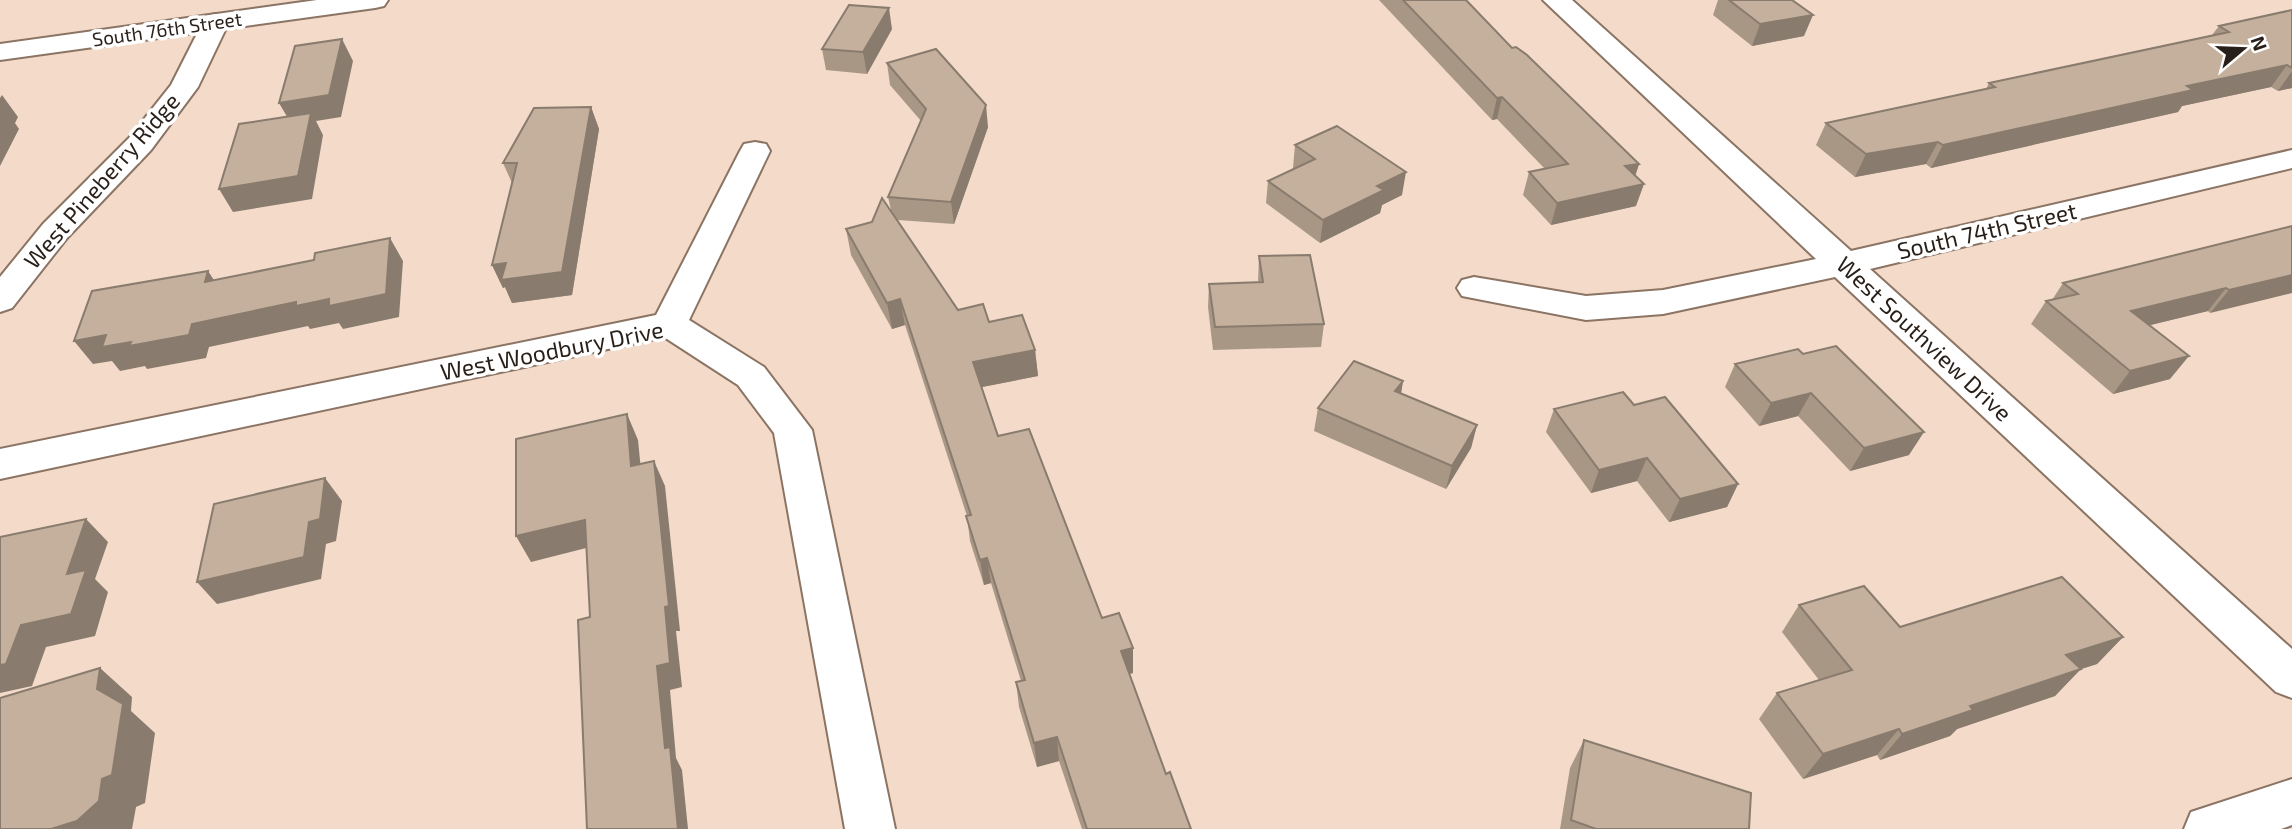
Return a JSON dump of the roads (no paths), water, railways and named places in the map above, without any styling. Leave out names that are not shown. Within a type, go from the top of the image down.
[{"type":"street","name":"South 76th Street","points":[[0,52],[375,0]]},
{"type":"street","name":"West Southview Drive","points":[[1556,0],[2292,678]]},
{"type":"street","name":"West Pineberry Ridge","points":[[0,300],[55,231],[141,144],[184,87],[216,22]]},
{"type":"street","points":[[669,324],[755,151]]},
{"type":"street","name":"South 74th Street","points":[[1474,288],[1586,308],[1663,302],[1843,264],[2292,159]]},
{"type":"street","name":"West Woodbury Drive","points":[[0,464],[669,324],[751,376],[793,430],[870,829]]},
{"type":"street","points":[[2209,829],[2292,802]]}]
